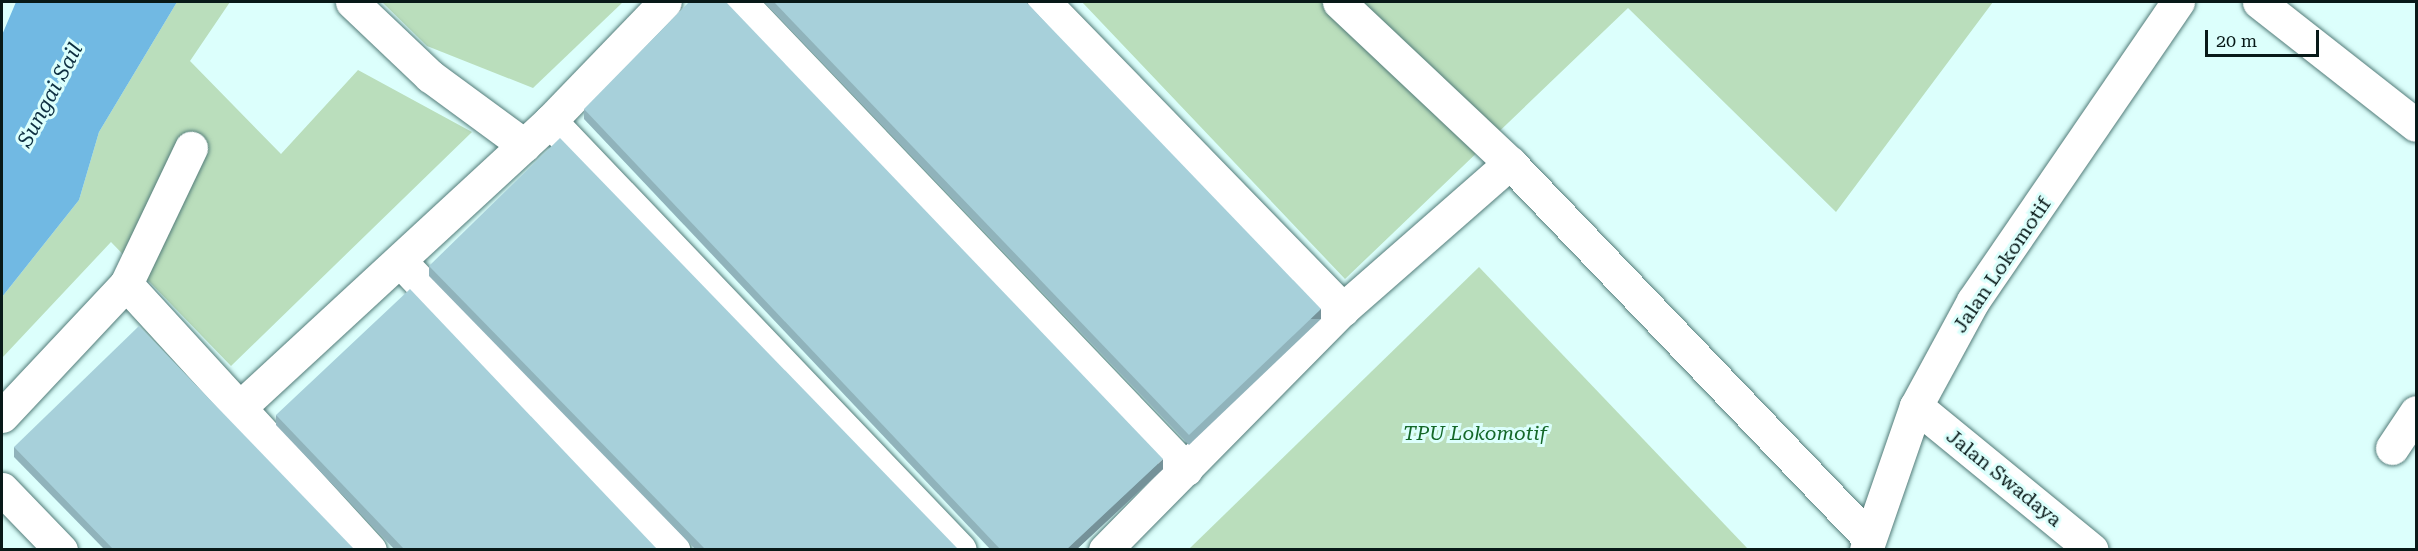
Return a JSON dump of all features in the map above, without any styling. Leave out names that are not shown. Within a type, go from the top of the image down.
[{"type":"street","points":[[351,2],[430,75],[524,145]]},
{"type":"street","points":[[237,410],[550,121],[664,2]]},
{"type":"street","points":[[740,2],[1185,469]]},
{"type":"street","points":[[1044,2],[1343,309]]},
{"type":"street","points":[[1339,2],[1510,163],[1868,544]]},
{"type":"street","name":"Jalan Lokomotif","points":[[1868,544],[1916,406],[1973,301],[2178,2]]},
{"type":"street","points":[[2259,2],[2416,125]]},
{"type":"street","points":[[550,121],[960,549]]},
{"type":"street","points":[[2,416],[126,284],[191,148]]},
{"type":"street","points":[[1105,549],[1343,309],[1510,163]]},
{"type":"street","points":[[400,261],[674,549]]},
{"type":"street","points":[[126,284],[237,410],[370,549]]},
{"type":"street","name":"Jalan Swadaya","points":[[1916,406],[2091,549]]},
{"type":"street","points":[[2392,448],[2416,412]]},
{"type":"street","points":[[2,489],[61,549]]},
{"type":"green space","points":[[177,2],[230,2],[190,61],[281,154],[358,70],[472,132],[231,366],[111,242],[2,358],[2,297],[79,200],[99,132]]},
{"type":"green space","points":[[382,2],[623,2],[533,88],[427,46]]},
{"type":"green space","points":[[1082,2],[1993,2],[1836,212],[1628,8],[1345,279]]},
{"type":"green space","name":"TPU Lokomotif","points":[[1479,267],[1748,549],[1189,549]]},
{"type":"water","name":"Sungai Sail","points":[[16,2],[177,2],[99,132],[79,200],[2,297],[2,35]]},
{"type":"building","points":[[689,2],[726,2],[1163,459],[1067,549],[1000,549],[584,109]]},
{"type":"building","points":[[774,2],[1026,2],[1321,309],[1189,435]]},
{"type":"building","points":[[560,138],[958,549],[705,549],[429,266]]},
{"type":"building","points":[[410,289],[657,549],[404,549],[276,415]]},
{"type":"building","points":[[139,326],[354,549],[113,549],[14,447]]}]
